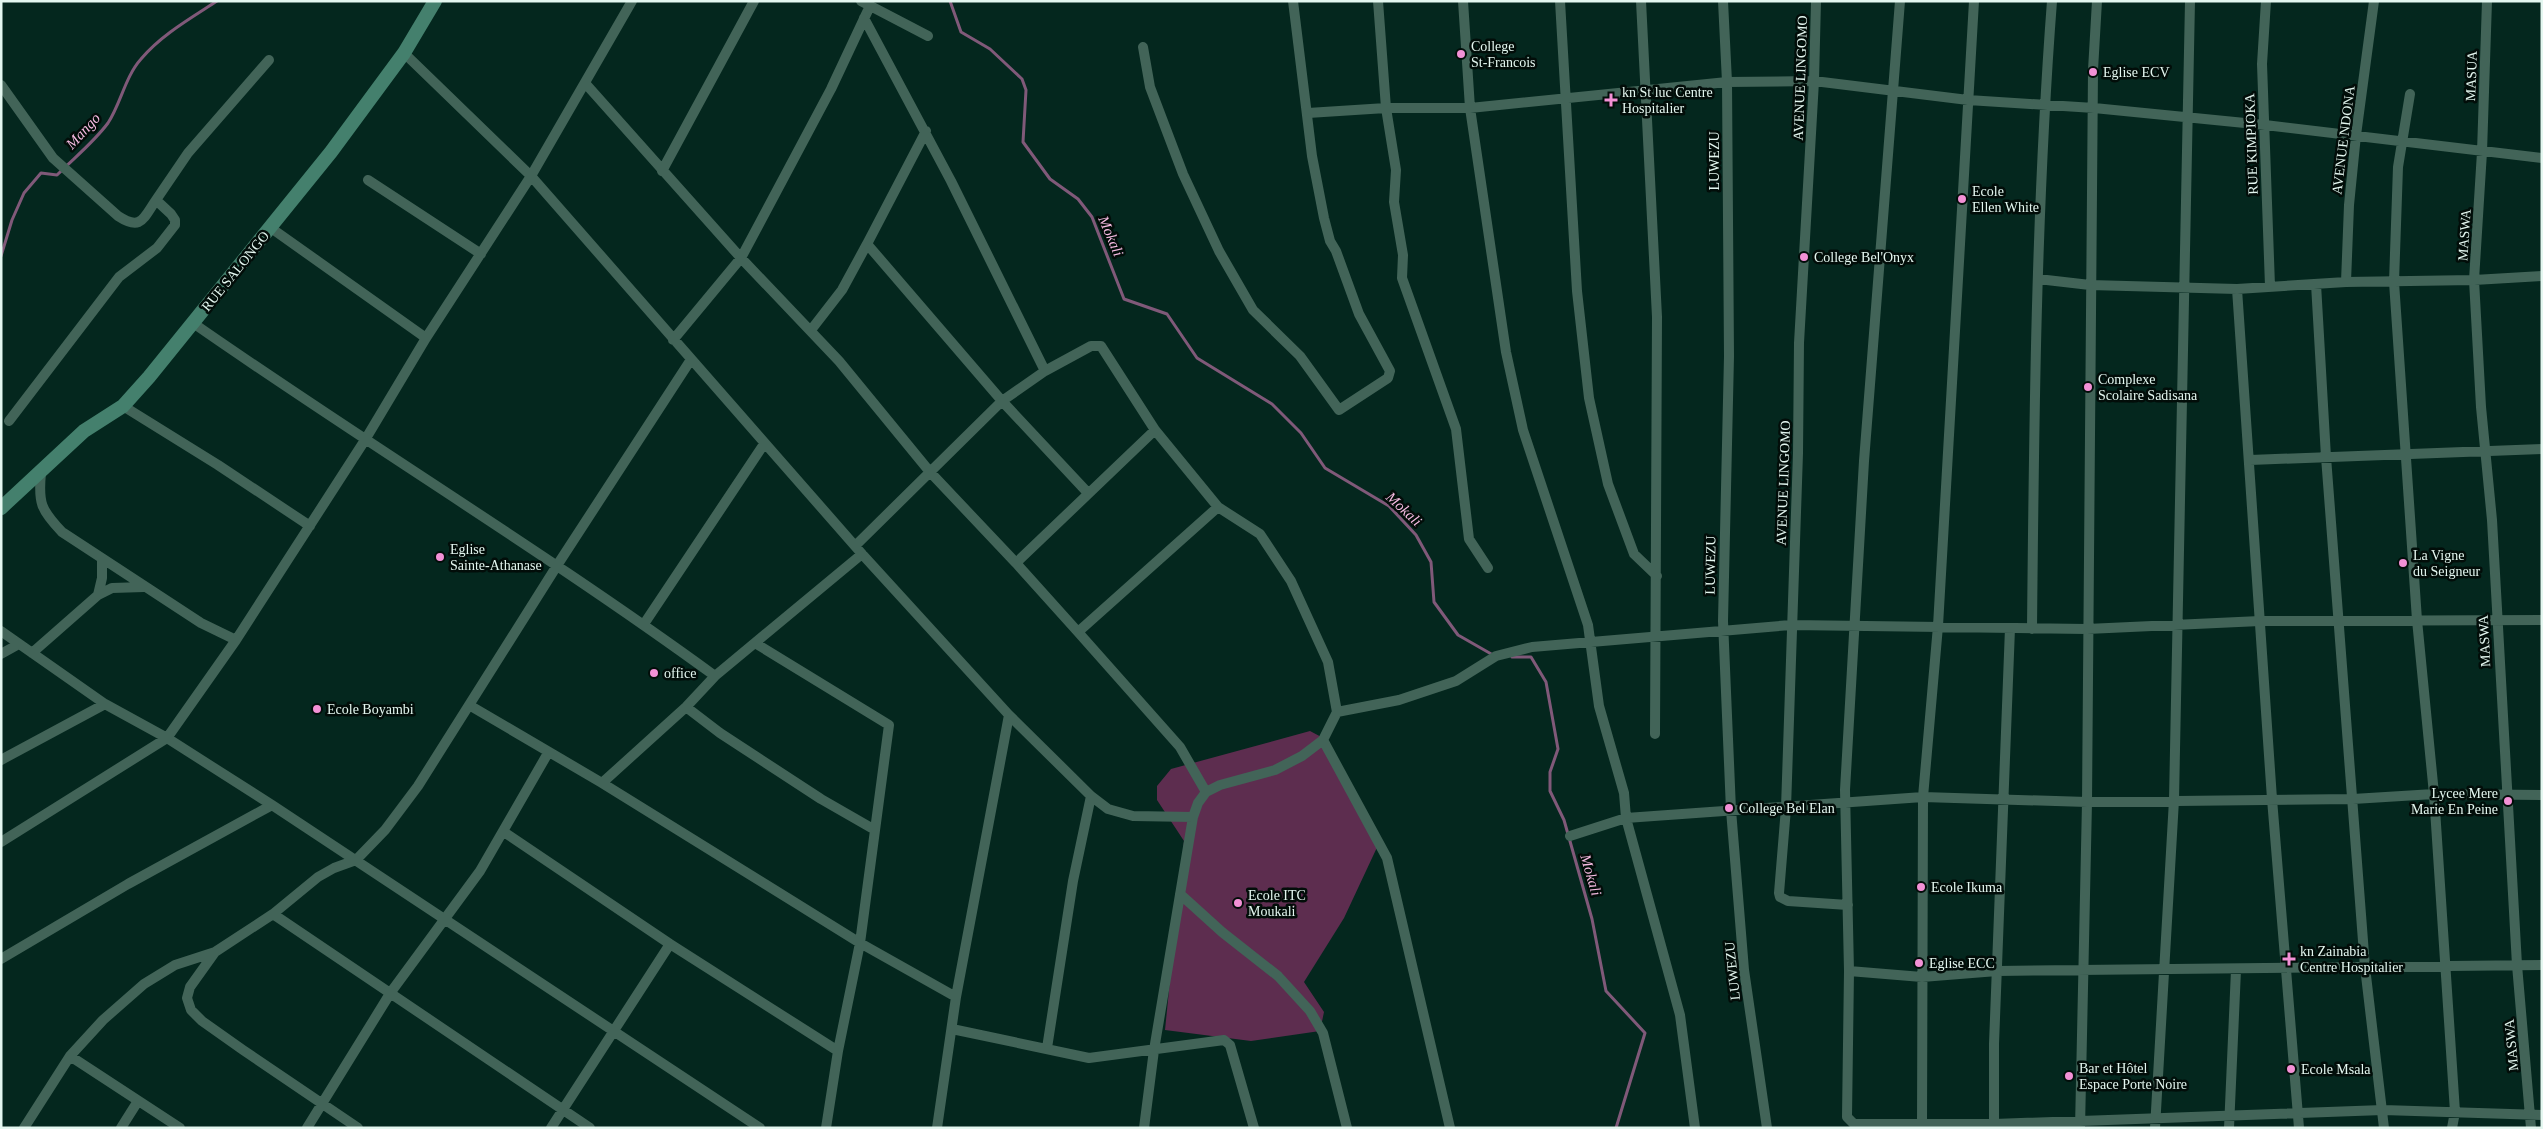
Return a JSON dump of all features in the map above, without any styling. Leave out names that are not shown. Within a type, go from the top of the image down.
[{"type":"street","name":"RUE SALONGO","points":[[1,508],[41,473],[84,431],[123,406],[166,357],[331,152],[404,53],[435,1]]},
{"type":"street","points":[[1,842],[167,738],[236,640],[365,440],[426,338],[531,176],[632,1]]},
{"type":"street","points":[[662,171],[754,1]]},
{"type":"street","points":[[1143,47],[1150,87],[1183,174],[1219,252],[1253,310],[1300,356],[1339,410],[1388,378],[1390,371],[1360,314],[1336,251],[1330,241],[1312,156],[1293,1]]},
{"type":"street","points":[[1378,1],[1386,108],[1396,173],[1394,202],[1403,254],[1402,278],[1456,429],[1469,539],[1488,568]]},
{"type":"street","points":[[1463,1],[1470,108],[1506,352],[1521,420],[1588,625],[1599,706],[1624,793],[1626,818],[1680,1015],[1695,1128]]},
{"type":"street","points":[[1560,1],[1564,99],[1577,291],[1588,398],[1608,484],[1634,554],[1657,576]]},
{"type":"street","points":[[1642,1],[1657,317],[1655,734]]},
{"type":"street","name":"LUWEZU","points":[[1723,1],[1727,82],[1729,356],[1723,631],[1731,810],[1744,970],[1767,1128]]},
{"type":"street","name":"AVENUE LINGOMO","points":[[1816,1],[1814,81],[1799,343],[1798,453],[1786,808],[1780,896],[1788,901],[1848,904]]},
{"type":"street","points":[[1900,1],[1864,461],[1846,801],[1850,971],[1848,1117],[1850,1122],[1854,1124],[1922,1126],[1994,1126],[2080,1124],[2155,1117],[2229,1123],[2298,1115],[2383,1110],[2419,1113],[2542,1114]]},
{"type":"street","points":[[1922,1126],[1923,797],[1938,626],[1974,1]]},
{"type":"street","points":[[2032,629],[2038,279],[2044,104],[2052,1]]},
{"type":"street","points":[[2080,1124],[2087,802],[2090,285],[2097,1]]},
{"type":"street","points":[[2155,1128],[2174,800],[2190,1]]},
{"type":"street","name":"RUE KIMPIOKA","points":[[2266,1],[2262,64],[2270,286]]},
{"type":"street","name":"AVENUE NDONA","points":[[2346,282],[2349,205],[2356,135],[2374,1]]},
{"type":"street","name":"MASUA","points":[[2482,152],[2487,1]]},
{"type":"street","points":[[673,340],[741,258],[830,89],[864,18],[866,4],[928,36]]},
{"type":"street","points":[[864,18],[926,131],[1045,371]]},
{"type":"street","points":[[404,53],[531,176],[690,361],[858,550],[1009,715],[1090,796],[1108,809],[1133,816],[1193,818]]},
{"type":"street","points":[[2,90],[53,158],[129,223],[136,224],[141,222],[193,147],[269,60]]},
{"type":"street","points":[[1308,113],[1386,108],[1470,108],[1727,82],[1814,81],[1968,100],[2094,108],[2265,125],[2542,158]]},
{"type":"street","points":[[585,83],[741,258],[812,330],[930,472],[1078,632],[1180,747],[1206,792]]},
{"type":"street","points":[[2410,94],[2398,167],[2394,282],[2416,620],[2434,794],[2446,966],[2455,1112],[2452,1128]]},
{"type":"street","points":[[812,330],[842,290],[926,131]]},
{"type":"street","name":"MASWA","points":[[2482,152],[2474,280],[2480,407],[2492,520],[2518,965],[2531,1128]]},
{"type":"street","points":[[368,180],[480,254]]},
{"type":"street","points":[[9,421],[120,277],[157,248],[175,225],[175,220],[171,214],[156,200]]},
{"type":"street","points":[[271,228],[426,338]]},
{"type":"street","points":[[867,244],[1002,401],[1088,493]]},
{"type":"street","points":[[2038,279],[2090,285],[2237,289],[2346,282],[2474,280],[2542,276]]},
{"type":"street","points":[[2316,284],[2326,457],[2340,620],[2365,967],[2384,1128]]},
{"type":"street","points":[[2237,289],[2272,799],[2299,1128]]},
{"type":"street","points":[[193,323],[365,440],[558,564],[715,676]]},
{"type":"street","points":[[602,783],[686,707],[715,676],[755,643],[858,550],[930,472],[1002,401],[1045,371],[1091,346],[1102,346],[1155,430],[1218,507],[1260,534],[1291,581],[1328,662],[1337,712],[1323,740],[1302,756],[1276,770],[1220,785],[1206,792],[1198,803],[1193,818],[1154,1050],[1144,1128]]},
{"type":"street","points":[[24,1128],[70,1056],[103,1020],[144,984],[175,965],[215,952],[273,914],[318,877],[334,868],[356,860],[385,830],[418,786],[558,564],[690,361]]},
{"type":"street","points":[[123,406],[218,465],[310,526]]},
{"type":"street","points":[[1016,564],[1155,430]]},
{"type":"street","points":[[644,624],[764,444]]},
{"type":"street","points":[[2250,460],[2542,449]]},
{"type":"street","points":[[41,473],[40,502],[43,510],[62,532],[201,623],[236,640]]},
{"type":"street","points":[[1078,632],[1218,507]]},
{"type":"street","points":[[98,595],[102,578],[102,559]]},
{"type":"street","points":[[32,653],[98,595],[112,588],[145,587]]},
{"type":"street","points":[[1337,712],[1399,700],[1449,683],[1496,656],[1532,647],[1791,625],[1856,624],[2088,629],[2260,621],[2542,620]]},
{"type":"street","points":[[1994,1126],[1997,971],[2010,628]]},
{"type":"street","points":[[1,631],[105,704],[167,738],[272,805],[613,1033],[760,1128]]},
{"type":"street","points":[[755,643],[889,725],[860,943],[838,1051],[826,1128]]},
{"type":"street","points":[[1,654],[19,644]]},
{"type":"street","points":[[1,760],[105,704]]},
{"type":"street","points":[[470,705],[548,753],[602,783],[860,943],[956,997]]},
{"type":"street","points":[[686,707],[720,733],[814,794],[875,830]]},
{"type":"street","points":[[939,1127],[956,997],[1009,715]]},
{"type":"street","points":[[1323,740],[1387,858],[1450,1128]]},
{"type":"street","points":[[307,1128],[391,992],[445,920],[504,832],[548,753]]},
{"type":"street","points":[[1570,836],[1626,818],[1923,797],[2087,802],[2353,798],[2434,794],[2542,795]]},
{"type":"street","points":[[1047,1048],[1073,881],[1090,796]]},
{"type":"street","points":[[1,959],[128,884],[272,805]]},
{"type":"street","points":[[504,832],[670,944],[838,1051]]},
{"type":"street","points":[[1180,894],[1222,932],[1278,976],[1310,1011],[1323,1033],[1347,1128]]},
{"type":"street","points":[[273,914],[590,1128]]},
{"type":"street","points":[[551,1128],[670,944]]},
{"type":"street","points":[[215,952],[190,987],[187,998],[191,1010],[202,1021],[321,1105],[358,1128]]},
{"type":"street","points":[[1850,971],[1922,976],[1997,971],[2236,970],[2542,965]]},
{"type":"street","points":[[2229,1123],[2236,970]]},
{"type":"street","points":[[952,1029],[1014,1044],[1047,1048],[1072,1056],[1089,1058],[1201,1042],[1228,1042],[1254,1128]]},
{"type":"street","points":[[70,1056],[180,1128]]},
{"type":"street","points":[[121,1128],[138,1101]]},
{"type":"shaded area","points":[[1310,731],[1327,740],[1380,841],[1344,918],[1304,982],[1324,1012],[1320,1031],[1251,1041],[1165,1030],[1184,841],[1157,800],[1157,786],[1171,769]]},
{"type":"waterway","name":"Mango","points":[[1,256],[12,220],[24,193],[41,173],[57,175],[102,130],[108,123],[131,74],[149,50],[177,27],[217,1]]},
{"type":"waterway","name":"Mokali","points":[[950,1],[961,32],[990,49],[1022,79],[1026,90],[1023,142],[1050,179],[1078,199],[1092,217],[1124,299],[1167,314],[1197,358],[1272,404],[1301,433],[1325,468],[1389,506],[1416,535],[1431,562],[1434,602],[1458,635],[1493,655]]},
{"type":"waterway","name":"Mokali","points":[[1512,657],[1531,657],[1546,682],[1558,749],[1550,772],[1550,791],[1564,820],[1592,919],[1606,991],[1645,1033],[1616,1128]]},
{"type":"place","name":"College St-Francois","points":[[1461,54]]},
{"type":"place","name":"Eglise ECV","points":[[2093,72]]},
{"type":"place","name":"kn St luc Centre Hospitalier","points":[[1611,100]]},
{"type":"place","name":"Ecole Ellen White","points":[[1962,199]]},
{"type":"place","name":"College Bel'Onyx","points":[[1804,257]]},
{"type":"place","name":"Complexe Scolaire Sadisana","points":[[2088,387]]},
{"type":"place","name":"Eglise Sainte-Athanase","points":[[440,557]]},
{"type":"place","name":"La Vigne du Seigneur","points":[[2403,563]]},
{"type":"place","name":"office","points":[[654,673]]},
{"type":"place","name":"Ecole Boyambi","points":[[317,709]]},
{"type":"place","name":"Lycee Mere Marie En Peine","points":[[2508,801]]},
{"type":"place","name":"College Bel Elan","points":[[1729,808]]},
{"type":"place","name":"Ecole Ikuma","points":[[1921,887]]},
{"type":"place","name":"Ecole ITC Moukali","points":[[1238,903]]},
{"type":"place","name":"kn Zainabia Centre Hospitalier","points":[[2289,959]]},
{"type":"place","name":"Eglise ECC","points":[[1919,963]]},
{"type":"place","name":"Ecole Msala","points":[[2291,1069]]},
{"type":"place","name":"Bar et Hôtel Espace Porte Noire","points":[[2069,1076]]}]
